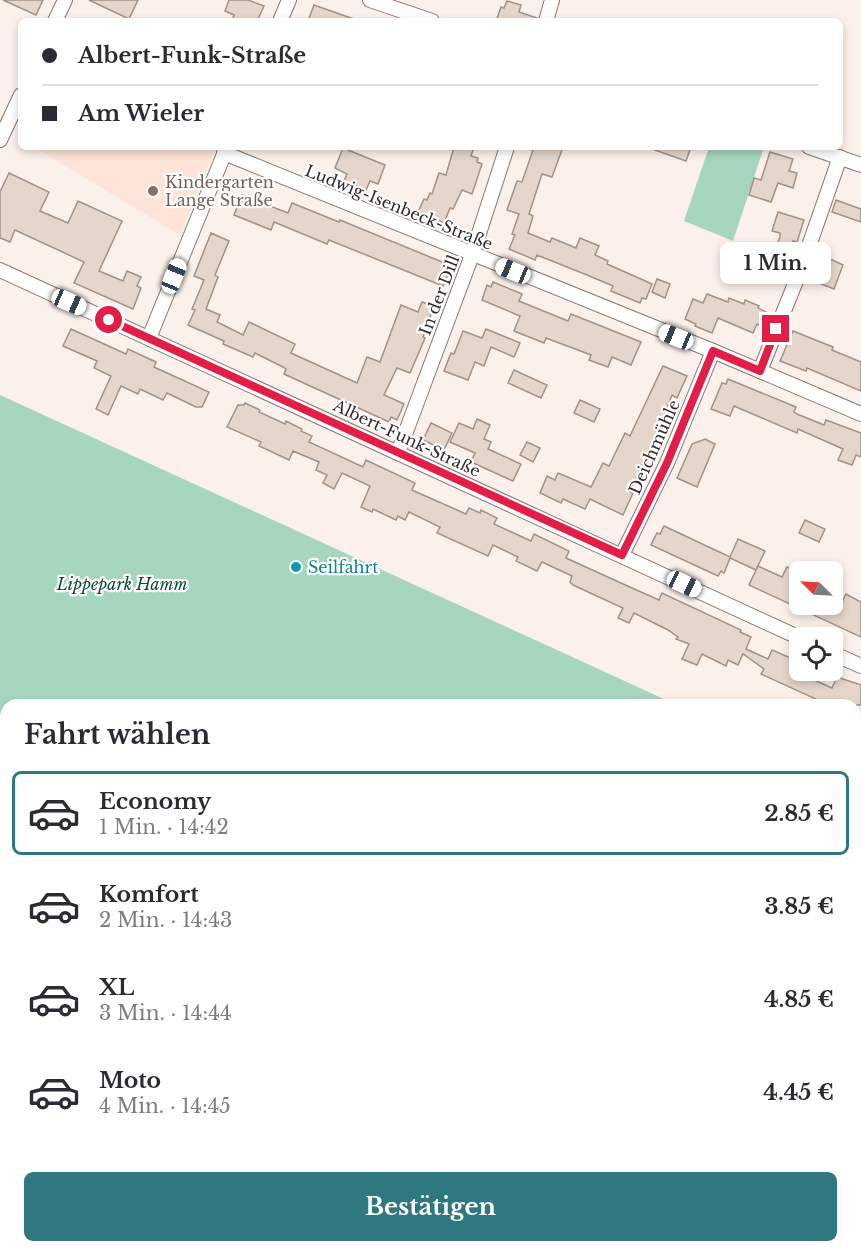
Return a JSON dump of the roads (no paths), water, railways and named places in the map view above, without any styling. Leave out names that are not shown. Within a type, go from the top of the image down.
[{"type":"street","points":[[57,18],[65,0]]},
{"type":"street","points":[[281,18],[289,0]]},
{"type":"street","points":[[370,0],[423,18]]},
{"type":"street","points":[[547,18],[552,0]]},
{"type":"street","points":[[0,141],[18,102]]},
{"type":"street","points":[[150,338],[225,150]]},
{"type":"street","name":"Ludwig-Isenbeck-Straße","points":[[225,150],[472,255],[713,351],[861,414]]},
{"type":"street","name":"In der Dill","points":[[398,453],[472,255],[506,150]]},
{"type":"street","points":[[818,150],[861,165]]},
{"type":"street","points":[[760,371],[802,266],[840,157]]},
{"type":"street","name":"Albert-Funk-Straße","points":[[0,270],[789,633]]},
{"type":"street","name":"Deichmühle","points":[[622,555],[667,463],[713,351]]},
{"type":"street","points":[[843,658],[861,666]]},
{"type":"place","name":"Kindergarten Lange Straße","points":[[153,191]]},
{"type":"place","name":"Seilfahrt","points":[[296,567]]},
{"type":"park label","name":"Lippepark Hamm","points":[[122,584]]}]
